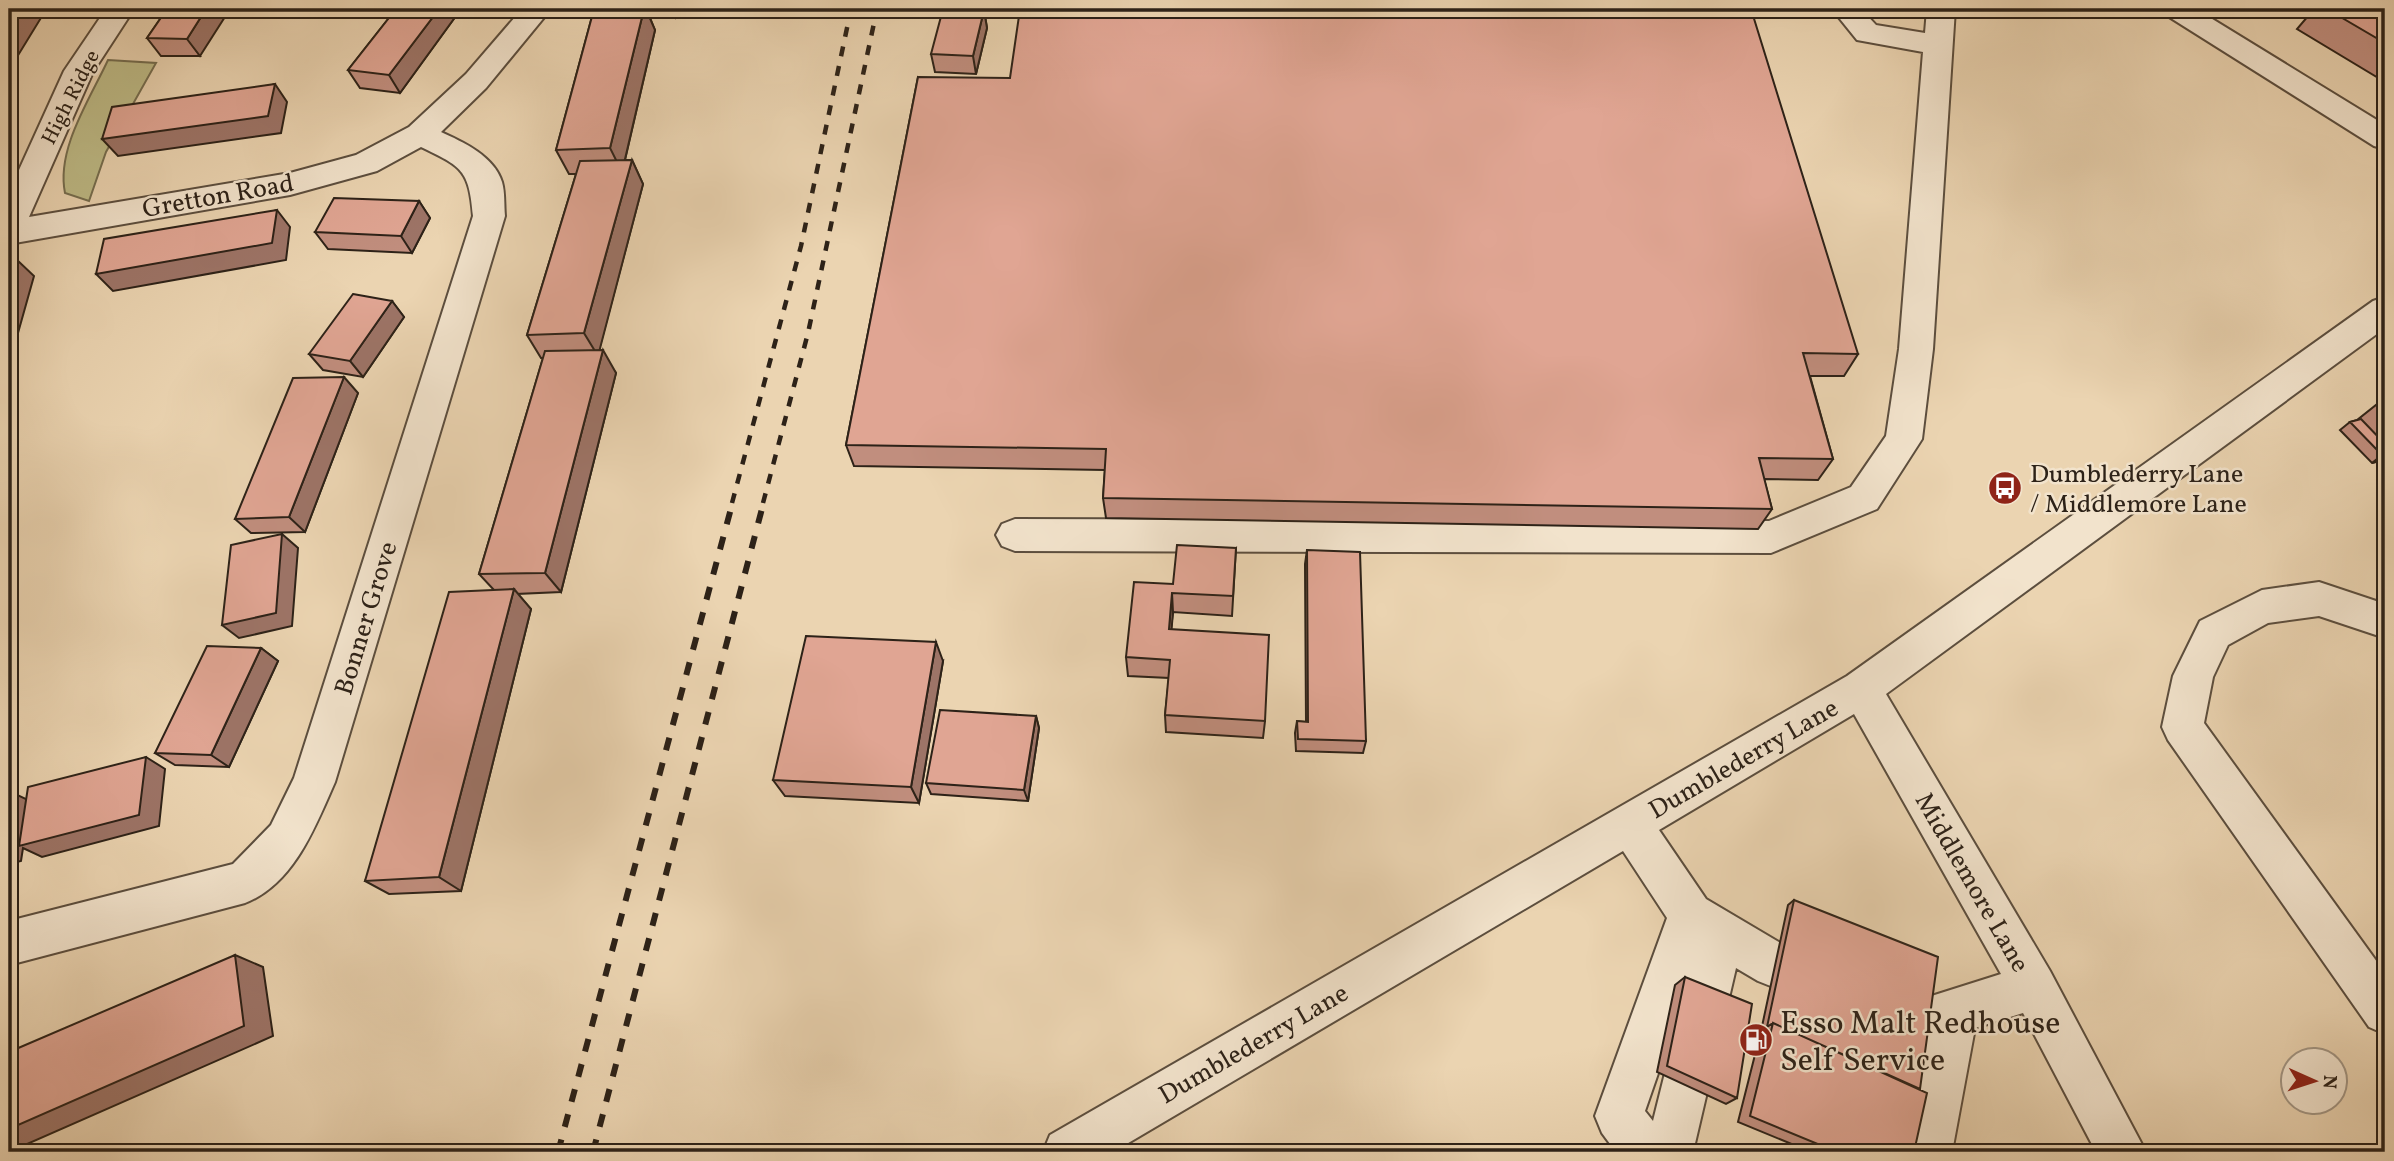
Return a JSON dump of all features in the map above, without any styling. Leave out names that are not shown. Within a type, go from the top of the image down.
[{"type":"street","name":"High Ridge","points":[[9,226],[79,71],[120,9]]},
{"type":"street","name":"Gretton Road","points":[[9,232],[290,184],[366,163],[420,134],[476,81],[537,9]]},
{"type":"street","points":[[1846,9],[1867,33],[1938,45]]},
{"type":"street","points":[[1015,535],[1771,537],[1864,498],[1904,439],[1916,349],[1941,9]]},
{"type":"street","points":[[2176,9],[2385,139]]},
{"type":"street","name":"Bonner Grove","points":[[9,943],[245,882],[286,840],[314,782],[489,216],[486,181],[463,155],[420,134]]},
{"type":"street","name":"Dumblederry Lane","points":[[1067,1152],[1861,689],[2385,310]]},
{"type":"street","points":[[2385,621],[2319,599],[2262,607],[2214,634],[2193,676],[2183,727],[2385,1011]]},
{"type":"street","name":"Middlemore Lane","points":[[1861,689],[2034,987],[2122,1152]]},
{"type":"street","points":[[1630,824],[1706,924],[1774,965],[1922,1022],[2034,987]]},
{"type":"street","points":[[1646,1152],[1619,1116],[1706,924]]},
{"type":"street","points":[[1669,1152],[1706,924]]},
{"type":"street","points":[[1928,1152],[1955,1013]]},
{"type":"shaded area","points":[[108,60],[156,63],[106,152],[89,201],[65,193],[65,159],[76,125]]},
{"type":"building","points":[[9,9],[20,9],[9,27]]},
{"type":"building","points":[[167,9],[206,9],[187,39],[147,38]]},
{"type":"building","points":[[396,9],[439,9],[389,75],[348,70]]},
{"type":"building","points":[[594,9],[644,9],[610,148],[556,150]]},
{"type":"building","points":[[943,9],[984,10],[973,56],[931,54]]},
{"type":"building","points":[[1020,9],[1751,9],[1858,354],[1803,353],[1833,459],[1759,458],[1772,509],[1103,498],[1106,449],[846,445],[918,77],[1010,78]]},
{"type":"building","points":[[2327,9],[2385,9],[2385,43]]},
{"type":"building","points":[[275,84],[268,116],[102,139],[112,107]]},
{"type":"building","points":[[632,160],[584,333],[527,335],[580,161]]},
{"type":"building","points":[[334,198],[419,201],[401,236],[315,232]]},
{"type":"building","points":[[277,210],[272,243],[96,274],[104,239]]},
{"type":"building","points":[[16,259],[9,284],[9,260]]},
{"type":"building","points":[[353,294],[392,301],[350,361],[309,354]]},
{"type":"building","points":[[603,350],[545,573],[479,574],[545,351]]},
{"type":"building","points":[[344,377],[289,517],[235,519],[293,378]]},
{"type":"building","points":[[2361,419],[2385,444],[2385,454],[2382,455],[2350,422]]},
{"type":"building","points":[[282,534],[276,613],[222,625],[231,545]]},
{"type":"building","points":[[1177,545],[1236,548],[1233,596],[1172,593],[1169,629],[1269,635],[1265,721],[1165,715],[1170,660],[1126,657],[1134,582],[1173,584]]},
{"type":"building","points":[[1307,550],[1360,552],[1366,741],[1298,739],[1297,721],[1308,722]]},
{"type":"building","points":[[514,589],[439,877],[365,881],[449,592]]},
{"type":"building","points":[[806,636],[936,642],[911,787],[773,780]]},
{"type":"building","points":[[207,646],[261,648],[211,755],[155,753]]},
{"type":"building","points":[[940,710],[1036,716],[1024,790],[926,783]]},
{"type":"building","points":[[146,757],[139,815],[19,846],[28,787]]},
{"type":"building","points":[[1794,900],[1938,957],[1920,1089],[1773,1023],[1767,1027]]},
{"type":"building","points":[[235,955],[244,1026],[9,1129],[9,1052]]},
{"type":"building","points":[[1685,977],[1752,1004],[1737,1098],[1667,1066]]},
{"type":"building","points":[[1773,1023],[1927,1093],[1914,1152],[1837,1152],[1750,1116]]},
{"type":"railway","points":[[732,503],[801,246],[851,9]]},
{"type":"railway","points":[[763,503],[808,333],[877,9]]},
{"type":"railway","points":[[558,1152],[733,501]]},
{"type":"railway","points":[[593,1152],[764,501]]},
{"type":"place","name":"Dumblederry Lane / Middlemore Lane","points":[[2005,488]]},
{"type":"place","name":"Esso Malt Redhouse Self Service","points":[[1756,1040]]}]
